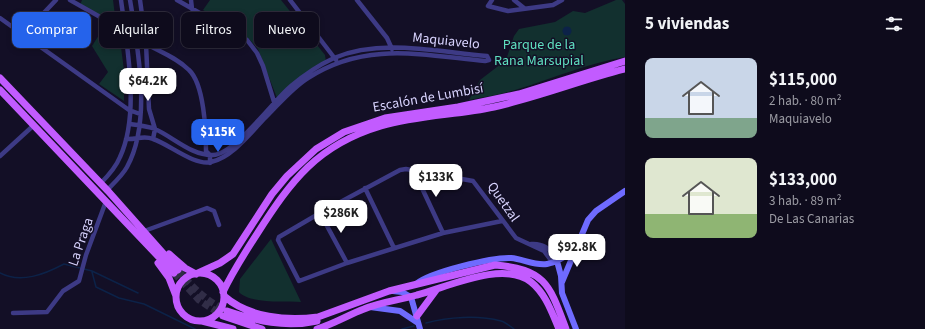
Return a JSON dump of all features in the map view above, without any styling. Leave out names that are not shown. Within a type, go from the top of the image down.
[{"type":"main road","name":"Escalón de Lumbisí","points":[[197,274],[220,263],[233,254],[272,194],[287,176],[316,149],[344,132],[385,118],[458,107],[519,94],[625,61]]},
{"type":"main road","name":"Escalón de Lumbisí","points":[[224,294],[236,265],[289,186],[303,171],[327,150],[351,136],[399,121],[465,113],[521,101],[625,69]]},
{"type":"main road","points":[[0,78],[100,184],[174,259],[197,274]]},
{"type":"main road","points":[[0,90],[94,189],[176,271],[107,191]]},
{"type":"main road","points":[[94,189],[118,221],[163,268],[169,278],[180,309],[184,314],[194,320],[233,329]]},
{"type":"main road","points":[[176,298],[180,285],[189,276],[197,274],[211,276],[217,280],[224,294],[231,303],[245,310],[285,318],[318,317],[389,291],[495,265],[522,269],[532,273],[548,286],[566,329]]},
{"type":"main road","points":[[317,329],[344,319],[369,307],[496,274],[507,274],[521,277],[531,282],[539,290],[547,301],[559,329]]},
{"type":"main road","points":[[419,323],[437,289]]},
{"type":"main road","points":[[200,321],[214,316],[220,311],[224,294]]},
{"type":"main road","points":[[262,329],[225,313],[256,320],[294,325],[317,321],[338,310]]},
{"type":"main road","points":[[330,329],[344,319]]},
{"type":"street","points":[[45,12],[56,0]]},
{"type":"street","points":[[70,0],[99,16]]},
{"type":"street","points":[[120,0],[122,12]]},
{"type":"street","points":[[107,191],[127,168],[137,138],[140,114],[138,59],[130,0]]},
{"type":"street","points":[[140,0],[142,12]]},
{"type":"street","points":[[176,0],[247,40],[257,53],[263,66],[275,105]]},
{"type":"street","points":[[191,0],[192,9]]},
{"type":"street","points":[[290,0],[336,60]]},
{"type":"street","points":[[357,0],[376,24],[392,50]]},
{"type":"street","points":[[492,0],[488,6],[508,11],[553,5],[562,0]]},
{"type":"street","points":[[514,0],[524,8]]},
{"type":"street","points":[[0,18],[12,27]]},
{"type":"street","points":[[41,48],[129,110],[140,114]]},
{"type":"street","points":[[100,184],[116,166],[126,139],[129,110],[130,70],[127,48]]},
{"type":"street","points":[[146,48],[149,109],[155,129],[153,139]]},
{"type":"street","points":[[126,139],[153,139],[201,162],[210,163],[206,153],[201,96],[197,82],[190,71],[180,62],[154,48]]},
{"type":"street","name":"Maquiavelo","points":[[206,153],[220,154],[227,150],[275,105],[308,78],[336,60],[392,50],[487,56],[490,59],[487,61],[392,50]]},
{"type":"street","name":"Maquiavelo","points":[[210,163],[229,154],[275,105]]},
{"type":"street","points":[[128,124],[155,129],[206,153]]},
{"type":"street","points":[[0,156],[34,125]]},
{"type":"street","points":[[201,162],[206,153]]},
{"type":"street","name":"Quetzal","points":[[347,263],[299,281],[278,240],[279,237],[365,188],[400,170],[473,181],[516,238],[531,244],[544,246],[553,252],[555,262]]},
{"type":"street","points":[[414,171],[443,233]]},
{"type":"street","points":[[365,188],[394,248]]},
{"type":"street","points":[[562,282],[588,220],[596,211],[625,191]]},
{"type":"street","name":"La Praga","points":[[13,312],[47,312],[63,292],[79,281],[86,255],[105,204]]},
{"type":"street","points":[[147,230],[207,208],[214,211],[219,226]]},
{"type":"street","points":[[320,213],[347,263],[443,233],[502,221]]},
{"type":"street","points":[[415,285],[431,276],[501,258],[539,264],[555,262],[577,248]]},
{"type":"street","points":[[555,262],[562,282],[562,293],[576,329]]},
{"type":"street","points":[[389,291],[402,292],[411,297],[419,323]]},
{"type":"street","points":[[369,307],[400,311],[419,323]]},
{"type":"green space","points":[[82,0],[113,0],[114,12],[99,12],[99,15],[80,5]]},
{"type":"green space","points":[[210,0],[281,0],[291,12],[254,12],[254,45],[246,37],[246,12],[206,12],[203,10]]},
{"type":"green space","name":"Parque de la Rana Marsupial","points":[[616,0],[622,0],[625,4],[625,57],[583,67],[509,92],[469,100],[480,80],[506,60],[514,36],[519,29],[555,22],[573,11],[585,13]]},
{"type":"green space","points":[[99,35],[99,48],[121,48],[124,70],[124,101],[99,84],[108,72],[92,46]]},
{"type":"green space","points":[[257,48],[319,48],[325,55],[326,62],[277,98]]},
{"type":"green space","points":[[271,239],[301,302],[259,300],[244,296],[239,292],[240,279]]},
{"type":"water","points":[[567,26],[572,31],[567,36],[562,31]]},
{"type":"waterway","points":[[0,273],[16,278],[24,278],[41,274],[64,264],[92,271],[138,293]]},
{"type":"waterway","points":[[92,272],[96,287],[119,298],[144,304],[195,329]]},
{"type":"waterway","points":[[426,323],[444,319],[473,317],[503,322],[514,329]]},
{"type":"waterway","points":[[402,329],[414,326]]},
{"type":"tunnel","points":[[178,270],[200,293],[212,303],[227,311]]},
{"type":"tunnel","points":[[174,273],[199,300],[223,316]]}]
